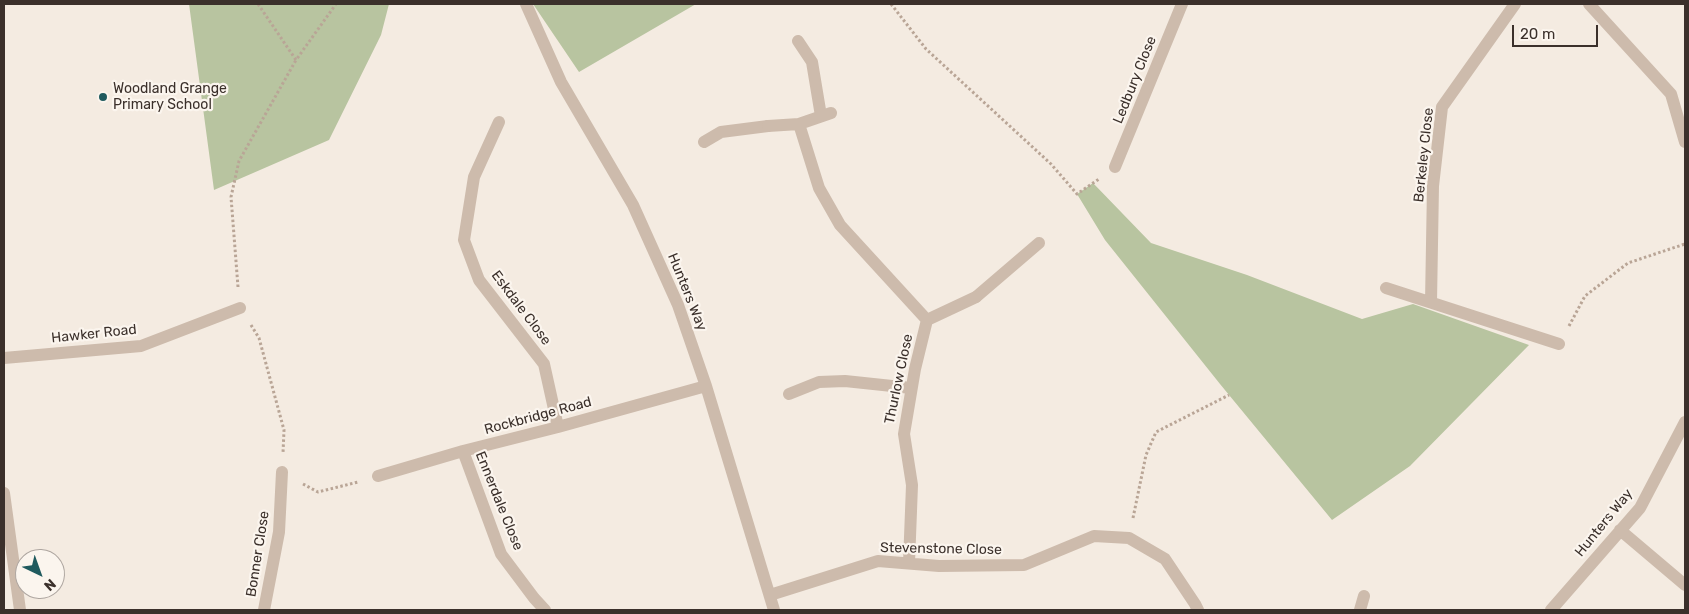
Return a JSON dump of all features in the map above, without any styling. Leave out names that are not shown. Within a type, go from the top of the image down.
[{"type":"street","name":"Hunters Way","points":[[526,4],[561,82],[633,205],[678,305],[706,386],[774,610]]},
{"type":"street","name":"Ledbury Close","points":[[1115,167],[1182,4]]},
{"type":"street","name":"Berkeley Close","points":[[1431,302],[1433,186],[1442,107],[1515,4]]},
{"type":"street","points":[[1589,4],[1671,94],[1685,142]]},
{"type":"street","points":[[704,142],[721,132],[799,124],[826,115],[812,62],[798,41]]},
{"type":"street","name":"Eskdale Close","points":[[499,122],[474,177],[464,240],[479,280],[544,364],[558,427]]},
{"type":"street","name":"Thurlow Close","points":[[799,124],[818,188],[840,225],[927,320]]},
{"type":"street","name":"Thurlow Close","points":[[927,320],[976,297],[1039,242]]},
{"type":"street","points":[[1386,288],[1559,344]]},
{"type":"street","name":"Hawker Road","points":[[4,358],[142,346],[240,308]]},
{"type":"street","name":"Thurlow Close","points":[[909,563],[912,485],[904,434],[911,388],[927,320]]},
{"type":"street","points":[[790,394],[820,382],[845,381],[911,388]]},
{"type":"street","name":"Rockbridge Road","points":[[378,476],[463,451],[706,386]]},
{"type":"street","name":"Hunters Way","points":[[1550,610],[1640,508],[1685,422]]},
{"type":"street","name":"Ennerdale Close","points":[[463,451],[501,554],[545,610]]},
{"type":"street","name":"Bonner Close","points":[[264,610],[279,532],[282,472]]},
{"type":"street","points":[[4,493],[20,610]]},
{"type":"street","points":[[1620,530],[1685,585]]},
{"type":"street","name":"Stevenstone Close","points":[[770,596],[878,561],[939,566],[1024,565],[1094,536],[1129,538],[1165,559],[1198,610]]},
{"type":"street","points":[[1360,610],[1364,596]]},
{"type":"path","points":[[258,4],[296,60]]},
{"type":"path","points":[[336,4],[296,60],[239,161],[231,197],[240,308],[259,338],[284,430],[282,472],[318,492],[378,476]]},
{"type":"path","points":[[891,4],[926,49],[1051,164],[1077,194],[1115,167]]},
{"type":"path","points":[[1559,344],[1585,296],[1628,263],[1685,244]]},
{"type":"path","points":[[1129,538],[1146,455],[1156,432],[1229,395]]},
{"type":"green space","points":[[189,4],[389,4],[381,35],[329,140],[214,190]]},
{"type":"green space","points":[[533,4],[696,4],[579,72]]},
{"type":"green space","points":[[1093,183],[1151,243],[1247,275],[1362,319],[1413,304],[1529,345],[1410,466],[1332,520],[1105,240],[1077,194]]},
{"type":"place","name":"Woodland Grange Primary School","points":[[103,97]]}]
